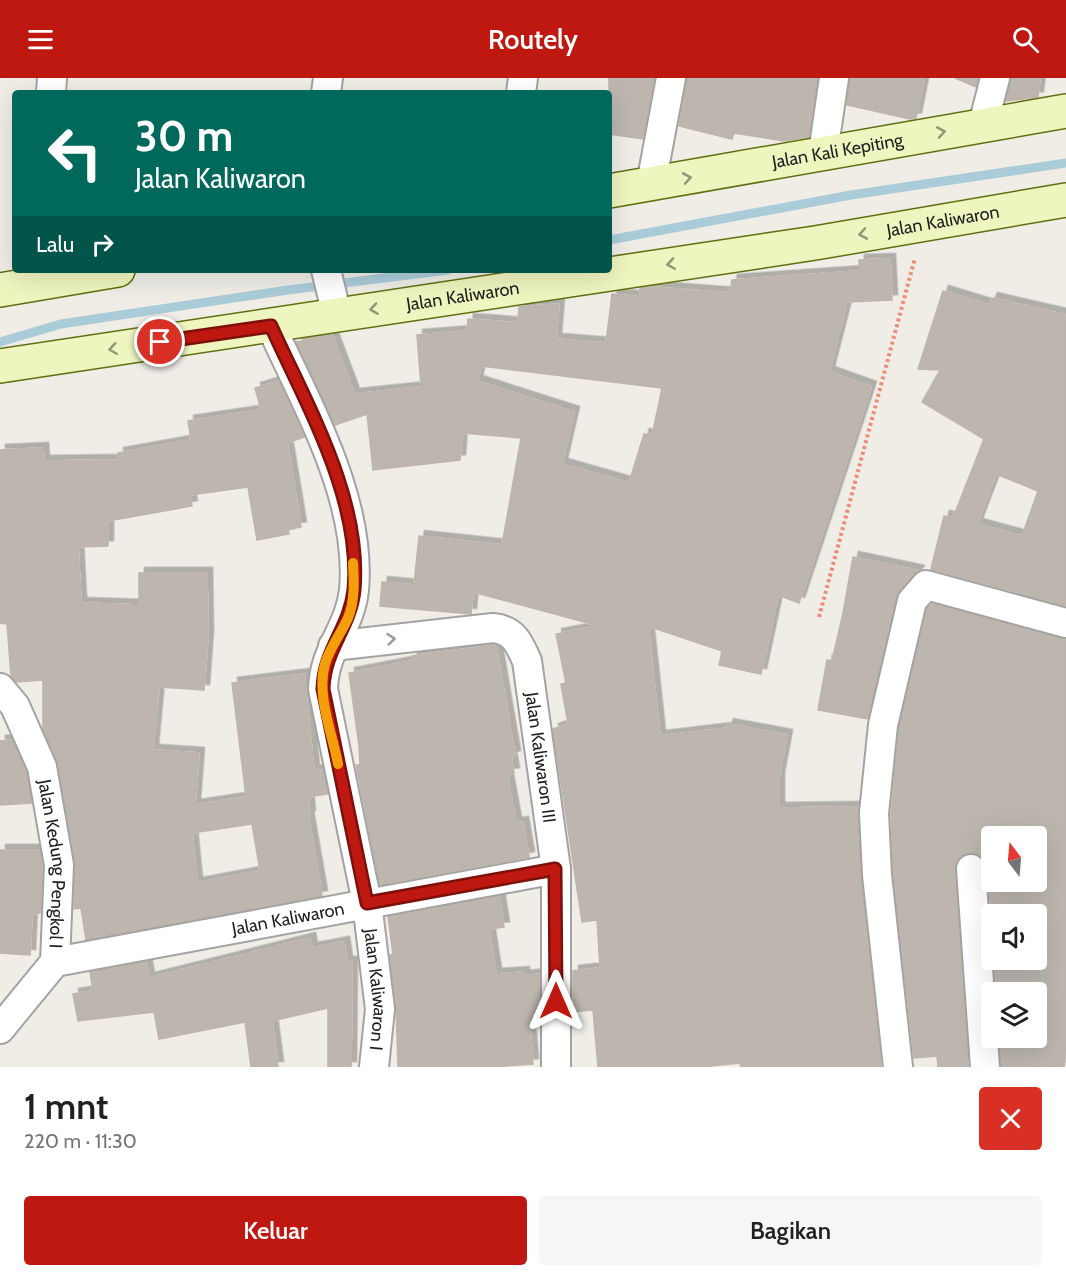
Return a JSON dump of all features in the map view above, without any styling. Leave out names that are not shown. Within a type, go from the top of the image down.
[{"type":"main road","name":"Jalan Kali Kepiting","points":[[612,190],[1066,111]]},
{"type":"main road","name":"Jalan Kaliwaron","points":[[612,270],[815,243],[1066,200]]},
{"type":"main road","points":[[0,290],[36,277],[83,273]]},
{"type":"main road","name":"Jalan Kaliwaron","points":[[0,366],[271,326],[335,307],[590,273]]},
{"type":"street","points":[[651,184],[671,78]]},
{"type":"street","points":[[823,153],[834,78]]},
{"type":"street","points":[[982,125],[995,78]]},
{"type":"street","points":[[327,273],[335,307]]},
{"type":"street","name":"Jalan Kaliwaron I","points":[[271,326],[337,472],[350,525],[354,588],[348,617],[325,662],[323,689],[367,903],[380,1009],[374,1067]]},
{"type":"street","points":[[898,1067],[877,875],[874,813],[883,725],[912,600],[926,585],[1066,623]]},
{"type":"street","name":"Jalan Kaliwaron III","points":[[333,646],[493,628],[505,629],[514,635],[527,662],[555,869],[556,1067]]},
{"type":"street","name":"Jalan Kedung Pengkol I","points":[[0,688],[15,706],[42,767],[59,865],[55,962],[0,1029]]},
{"type":"street","name":"Jalan Kaliwaron","points":[[55,962],[555,869]]},
{"type":"street","points":[[971,869],[985,1067]]},
{"type":"path","points":[[819,617],[915,258]]},
{"type":"building","points":[[609,78],[654,78],[643,139],[612,134],[612,90],[609,90]]},
{"type":"building","points":[[687,78],[817,78],[809,137],[784,141],[734,133],[732,139],[679,126]]},
{"type":"building","points":[[850,78],[924,78],[916,118],[910,119],[847,105]]},
{"type":"building","points":[[955,78],[978,78],[976,87]]},
{"type":"building","points":[[1011,78],[1040,78],[1038,97],[1006,101]]},
{"type":"building","points":[[890,259],[892,300],[847,302],[829,372],[871,387],[799,603],[778,595],[761,674],[719,665],[722,651],[648,626],[660,736],[727,728],[728,724],[787,735],[779,778],[779,808],[858,807],[861,877],[881,1067],[741,1067],[740,1063],[701,1067],[598,1067],[593,1010],[573,1012],[573,971],[600,968],[597,920],[582,922],[553,729],[568,724],[561,684],[566,683],[556,634],[599,626],[473,592],[471,614],[380,606],[382,582],[414,585],[419,536],[502,545],[521,438],[462,433],[460,460],[373,470],[367,414],[335,425],[296,342],[332,335],[354,394],[421,387],[417,335],[467,331],[468,319],[518,323],[519,307],[559,304],[556,339],[606,343],[612,294],[640,297],[640,288],[652,287],[730,293],[732,280],[859,271],[859,260]],"holes":[[[481,366],[662,388],[652,436],[644,434],[629,483],[562,464],[574,412],[477,381]]]},
{"type":"building","points":[[943,291],[989,305],[992,298],[1066,315],[1066,606],[931,569],[944,516],[953,518],[984,439],[922,402],[940,370],[918,369]],"holes":[[[996,474],[1038,491],[1022,536],[977,524]]]},
{"type":"building","points":[[279,381],[304,437],[287,443],[301,527],[288,529],[289,534],[257,540],[248,487],[190,495],[192,506],[108,521],[108,546],[78,547],[81,603],[139,605],[139,573],[207,573],[208,636],[204,690],[159,687],[153,750],[199,753],[195,805],[246,797],[232,683],[304,674],[314,771],[323,770],[328,794],[308,797],[310,816],[308,816],[322,896],[86,940],[81,908],[74,909],[75,862],[58,764],[43,729],[43,680],[16,682],[11,676],[7,624],[0,623],[0,450],[43,448],[44,461],[119,460],[118,453],[191,440],[188,421],[261,410],[255,388]],"holes":[[[252,824],[260,871],[197,883],[192,833]]]},
{"type":"building","points":[[853,557],[919,571],[896,597],[868,719],[818,710],[827,660],[832,661],[843,613]]},
{"type":"building","points":[[932,604],[1066,639],[1066,1045],[1064,1067],[1001,1067],[1000,1048],[1047,1048],[1047,982],[995,982],[995,970],[1047,970],[1047,904],[990,904],[989,892],[1047,892],[1047,826],[981,826],[981,858],[970,853],[961,856],[955,870],[968,1067],[938,1067],[937,1056],[914,1058],[893,874],[891,813],[899,728],[927,609]]},
{"type":"building","points":[[496,645],[515,756],[511,757],[514,773],[507,774],[516,823],[523,822],[529,857],[380,885],[356,765],[360,765],[359,746],[349,673],[412,661],[412,656]]},
{"type":"building","points":[[12,740],[26,772],[32,803],[0,805],[0,741]]},
{"type":"building","points":[[0,850],[40,850],[42,866],[40,913],[32,914],[30,955],[0,953]]},
{"type":"building","points":[[499,896],[504,927],[489,929],[496,974],[524,972],[524,976],[540,974],[540,1016],[529,1017],[533,1064],[491,1067],[398,1067],[396,1007],[390,955],[393,954],[388,917]]},
{"type":"building","points":[[310,938],[312,948],[344,942],[347,962],[352,962],[351,1067],[328,1067],[328,1008],[272,1021],[278,1067],[251,1067],[245,1022],[159,1039],[154,1012],[78,1021],[73,994],[93,991],[90,972],[146,962],[149,978]]},
{"type":"waterway","points":[[612,239],[851,195],[1066,163]]},
{"type":"waterway","points":[[0,342],[61,324],[288,290],[424,273]]},
{"type":"slow traffic","points":[[338,764],[323,689],[323,674],[325,662],[348,617],[354,588],[353,563]]},
{"type":"route","points":[[160,342],[271,326],[337,472],[350,525],[354,588],[348,617],[325,662],[323,689],[367,903],[555,869],[556,1001]]}]
